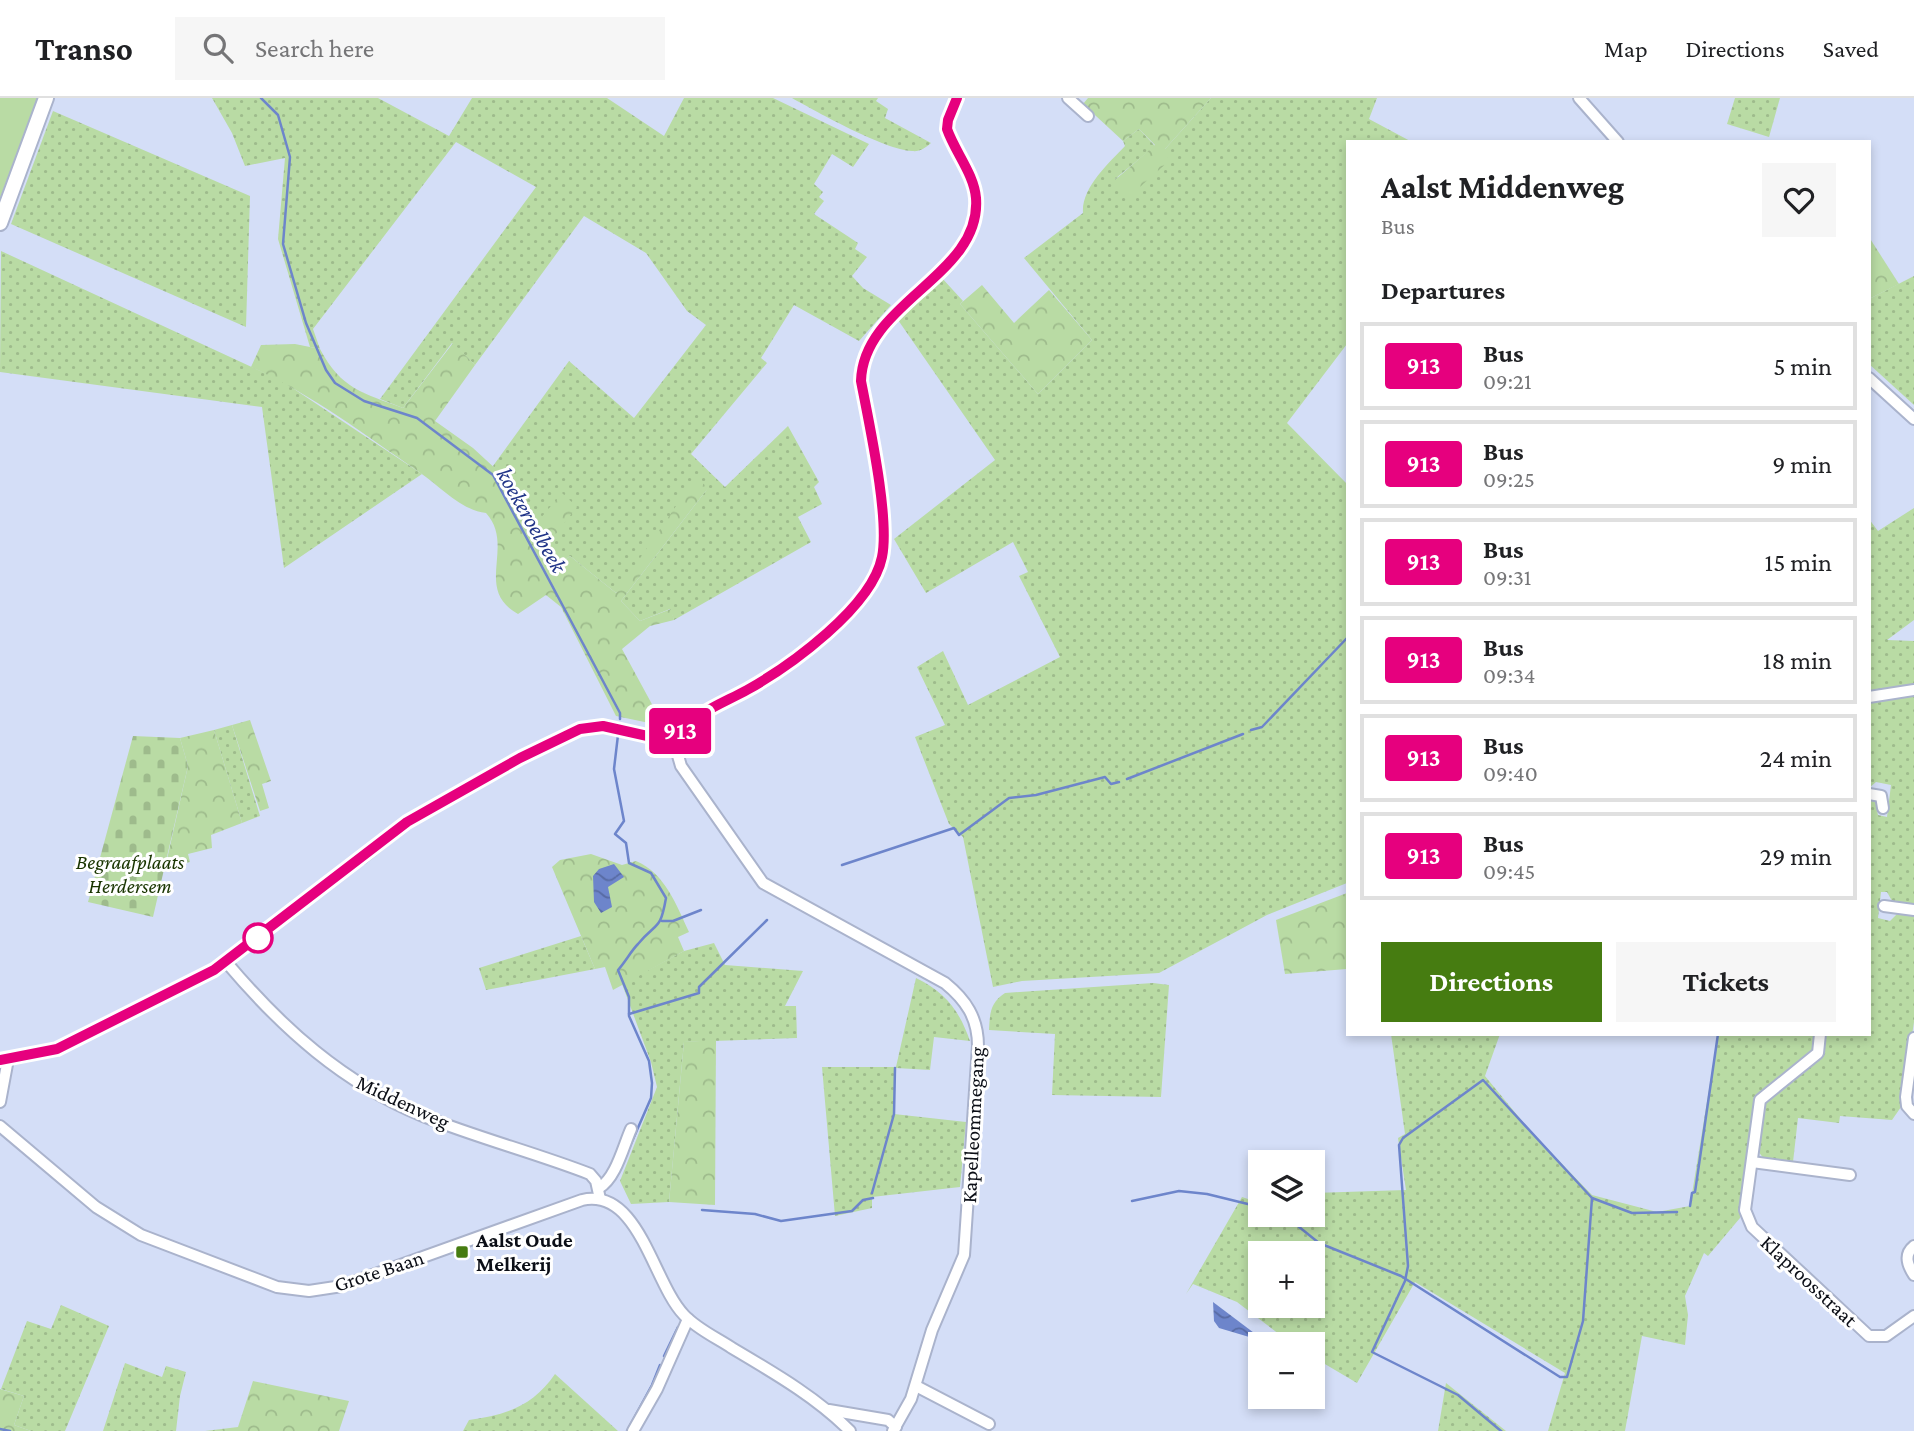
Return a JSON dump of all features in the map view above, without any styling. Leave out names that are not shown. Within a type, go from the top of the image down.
[{"type":"street","points":[[0,223],[46,98]]},
{"type":"street","points":[[362,858],[407,822],[520,758],[580,729],[603,726],[674,742],[687,725],[762,682],[800,654],[866,593],[882,557],[883,527],[861,381],[862,363],[875,335],[958,251],[971,233],[976,216],[975,195],[947,129],[957,98]]},
{"type":"street","points":[[1068,98],[1088,116]]},
{"type":"street","points":[[1579,98],[1616,140]]},
{"type":"street","points":[[1871,380],[1914,419]]},
{"type":"street","points":[[1871,697],[1914,690]]},
{"type":"street","name":"Kapelleommegang","points":[[674,742],[674,752],[681,766],[762,883],[945,983],[965,1002],[975,1022],[978,1046],[965,1249],[932,1330],[916,1385],[895,1429]]},
{"type":"street","points":[[1871,794],[1881,796],[1883,808]]},
{"type":"street","points":[[1884,906],[1914,911]]},
{"type":"street","name":"Middenweg","points":[[227,963],[285,1028],[358,1083],[422,1116],[590,1174],[599,1193]]},
{"type":"street","name":"Klaproosstraat","points":[[1820,1036],[1818,1053],[1760,1100],[1745,1210],[1752,1227],[1869,1336],[1886,1336],[1914,1316]]},
{"type":"street","points":[[1914,1038],[1906,1097],[1907,1106],[1914,1114]]},
{"type":"street","points":[[0,1102],[8,1059]]},
{"type":"street","name":"Grote Baan","points":[[0,1126],[96,1206],[141,1235],[277,1287],[309,1291],[342,1286],[599,1193]]},
{"type":"street","points":[[631,1129],[599,1193],[627,1216],[677,1307],[688,1319],[829,1410],[850,1431]]},
{"type":"street","points":[[1752,1162],[1850,1175]]},
{"type":"street","points":[[1914,1246],[1907,1256],[1907,1265],[1914,1275]]},
{"type":"street","points":[[633,1431],[657,1389],[688,1319]]},
{"type":"street","points":[[916,1385],[989,1424]]},
{"type":"street","points":[[829,1410],[848,1411],[888,1420],[895,1429]]},
{"type":"green space","points":[[0,98],[38,98],[0,198]]},
{"type":"green space","points":[[212,98],[378,98],[449,136],[472,98],[607,98],[664,136],[684,98],[773,98],[869,144],[853,167],[832,154],[814,184],[823,192],[819,197],[824,201],[814,214],[858,243],[855,249],[867,257],[852,276],[863,288],[891,305],[859,341],[794,305],[761,358],[767,363],[691,454],[725,487],[788,426],[819,482],[814,487],[822,504],[798,517],[811,542],[674,620],[670,609],[640,621],[621,601],[708,488],[616,593],[570,556],[554,568],[541,553],[534,526],[493,466],[569,361],[634,418],[706,325],[687,311],[646,253],[584,216],[475,365],[452,343],[403,408],[380,399],[536,187],[456,142],[313,329],[320,349],[310,347],[278,239],[285,158],[245,166],[232,133]]},
{"type":"green space","points":[[792,98],[878,98],[876,101],[888,109],[885,118],[931,143],[915,151],[900,149],[851,129]]},
{"type":"green space","points":[[1088,98],[1211,98],[1165,149],[1169,161],[1131,195],[1124,196],[1115,180],[1155,145],[1139,129],[1123,141],[1083,104]]},
{"type":"green space","points":[[1211,98],[1377,98],[1369,119],[1408,140],[1346,140],[1346,345],[1287,423],[1346,483],[1346,883],[1267,915],[1159,973],[1022,981],[993,987],[963,837],[949,824],[915,737],[945,725],[917,667],[943,651],[968,705],[1060,657],[1019,576],[1028,572],[1013,542],[926,593],[894,539],[995,460],[898,320],[941,277],[963,301],[960,304],[1038,394],[1092,340],[1024,258],[1083,213],[1086,194],[1091,185],[1125,146],[1123,141],[1139,129],[1155,146],[1115,179],[1165,149]]},
{"type":"green space","points":[[1735,98],[1780,98],[1769,137],[1727,124]]},
{"type":"green space","points":[[53,111],[250,196],[246,327],[11,224]]},
{"type":"green space","points":[[1871,240],[1899,284],[1871,298]]},
{"type":"green space","points":[[1,251],[282,381],[422,474],[284,568],[262,407],[0,372]]},
{"type":"green space","points":[[1914,276],[1914,405],[1871,366],[1871,298]]},
{"type":"green space","points":[[982,285],[1014,323],[1049,290],[1092,340],[1038,394],[960,304]]},
{"type":"green space","points":[[453,343],[475,365],[435,421],[473,448],[498,471],[534,526],[562,493],[577,507],[541,553],[554,568],[570,556],[616,593],[696,477],[708,488],[621,601],[640,621],[671,609],[674,620],[650,626],[622,649],[660,719],[654,724],[616,716],[561,607],[546,595],[518,614],[505,604],[498,592],[496,580],[497,539],[494,526],[486,513],[459,502],[337,416],[251,367],[261,345],[295,344],[320,349],[336,373],[354,388],[403,408]]},
{"type":"green space","points":[[1914,508],[1914,620],[1887,640],[1914,641],[1914,685],[1871,692],[1871,522],[1878,531]]},
{"type":"green space","points":[[1914,693],[1914,905],[1892,901],[1887,892],[1881,892],[1878,918],[1890,921],[1897,914],[1914,916],[1914,1022],[1901,1107],[1892,1120],[1840,1116],[1839,1123],[1798,1118],[1793,1162],[1764,1159],[1758,1151],[1763,1104],[1812,1064],[1822,1036],[1871,1036],[1871,800],[1875,801],[1878,815],[1887,817],[1891,785],[1876,782],[1871,786],[1871,701]]},
{"type":"green space","points":[[250,720],[271,781],[262,784],[269,808],[260,811],[232,725]]},
{"type":"green space","points":[[232,725],[260,816],[242,823],[214,730]]},
{"type":"green space","points":[[214,730],[242,823],[211,835],[212,848],[188,854],[190,862],[165,868],[188,766],[180,738]]},
{"type":"green space","name":"Begraafplaats Herdersem","points":[[133,736],[180,738],[188,766],[153,917],[88,902]]},
{"type":"green space","points":[[591,854],[622,865],[636,861],[646,866],[669,891],[689,932],[678,937],[684,951],[613,990],[605,967],[595,969],[552,867],[560,860]]},
{"type":"green space","points":[[1346,893],[1346,969],[1285,974],[1276,920]]},
{"type":"green space","points":[[581,936],[595,969],[486,990],[479,968]]},
{"type":"green space","points":[[714,943],[725,965],[803,971],[785,1006],[796,1006],[797,1038],[684,1042],[669,1202],[631,1204],[620,1181],[657,1087],[651,1062],[622,984],[684,951]]},
{"type":"green space","points":[[916,978],[936,990],[956,1011],[970,1041],[934,1037],[930,1070],[896,1068],[894,1114],[966,1122],[960,1187],[872,1197],[872,1208],[835,1216],[822,1067],[896,1067]]},
{"type":"green space","points":[[1153,983],[1169,985],[1161,1097],[1052,1095],[1055,1034],[989,1030],[992,1009],[1005,993]]},
{"type":"green space","points":[[1391,1036],[1499,1036],[1485,1076],[1532,1133],[1592,1195],[1657,1212],[1690,1206],[1718,1036],[1815,1036],[1812,1050],[1755,1098],[1740,1218],[1708,1256],[1704,1253],[1685,1296],[1688,1315],[1685,1345],[1642,1336],[1625,1431],[1548,1431],[1565,1373],[1415,1282],[1357,1383],[1325,1364],[1325,1332],[1276,1332],[1258,1318],[1325,1318],[1325,1241],[1248,1241],[1248,1310],[1237,1302],[1193,1284],[1186,1294],[1242,1197],[1248,1199],[1248,1227],[1325,1227],[1325,1193],[1406,1190],[1398,1138],[1405,1134]]},
{"type":"green space","points":[[716,1040],[715,1205],[669,1202],[684,1042]]},
{"type":"green space","points":[[61,1305],[109,1326],[65,1431],[31,1431],[14,1425],[24,1396],[1,1389],[27,1321],[51,1329]]},
{"type":"green space","points":[[125,1363],[162,1377],[166,1366],[186,1372],[176,1431],[103,1431]]},
{"type":"green space","points":[[555,1374],[618,1431],[463,1431],[469,1420],[507,1412],[528,1401],[547,1385]]},
{"type":"green space","points":[[253,1381],[349,1401],[339,1431],[205,1431],[238,1427]]},
{"type":"green space","points":[[1446,1383],[1506,1431],[1438,1431]]},
{"type":"green space","points":[[0,1389],[24,1396],[14,1425],[31,1431],[0,1431]]},
{"type":"water","points":[[614,864],[624,877],[608,887],[612,907],[601,913],[594,902],[593,876],[599,869]]},
{"type":"water","points":[[1213,1302],[1253,1332],[1248,1332],[1248,1337],[1219,1328],[1214,1321]]},
{"type":"waterway","name":"koekeroelbeek","points":[[261,98],[278,115],[290,157],[283,244],[306,323],[326,370],[335,383],[364,401],[417,418],[493,475],[620,713],[620,719]]},
{"type":"waterway","points":[[1251,730],[1262,727],[1346,639]]},
{"type":"waterway","points":[[1127,779],[1243,734]]},
{"type":"waterway","name":"koekeroelbeek","points":[[618,735],[614,769],[624,821],[615,834],[626,843],[629,863],[651,873],[666,898],[660,921],[618,970],[629,997],[629,1016],[649,1061],[652,1083],[651,1098],[630,1146]]},
{"type":"waterway","points":[[842,865],[954,828],[959,835],[1009,798],[1036,795],[1105,777],[1111,784],[1119,782]]},
{"type":"waterway","points":[[662,921],[673,921],[701,910]]},
{"type":"waterway","points":[[629,1014],[699,993],[699,987],[767,920]]},
{"type":"waterway","points":[[1690,1206],[1692,1193],[1695,1192],[1718,1036]]},
{"type":"waterway","points":[[872,1193],[894,1114],[895,1068]]},
{"type":"waterway","points":[[1501,1431],[1458,1395],[1372,1352],[1405,1281],[1408,1266],[1399,1145],[1403,1138],[1483,1080],[1592,1198]]},
{"type":"waterway","points":[[1132,1201],[1179,1191],[1207,1194],[1248,1204]]},
{"type":"waterway","points":[[702,1210],[755,1214],[781,1221],[852,1211],[863,1200],[873,1198]]},
{"type":"waterway","points":[[1299,1227],[1319,1243],[1401,1276],[1560,1377],[1567,1377],[1583,1321],[1592,1198],[1632,1213],[1677,1212]]},
{"type":"waterway","points":[[664,1356],[678,1327]]},
{"type":"waterway","points":[[627,1431],[660,1365]]},
{"type":"waterway","points":[[0,1429],[10,1431]]},
{"type":"tunnel","points":[[0,1060],[57,1049],[214,970],[362,858]]},
{"type":"bus line","name":"913","points":[[0,1060],[57,1049],[227,963],[407,822],[520,758],[531,756],[580,729],[603,726],[674,742],[681,729],[762,682],[800,654],[866,593],[882,557],[883,527],[861,381],[862,363],[875,335],[958,251],[971,233],[976,216],[975,195],[947,129],[957,98]]},
{"type":"place","name":"Aalst Oude Melkerij","points":[[462,1252]]}]
